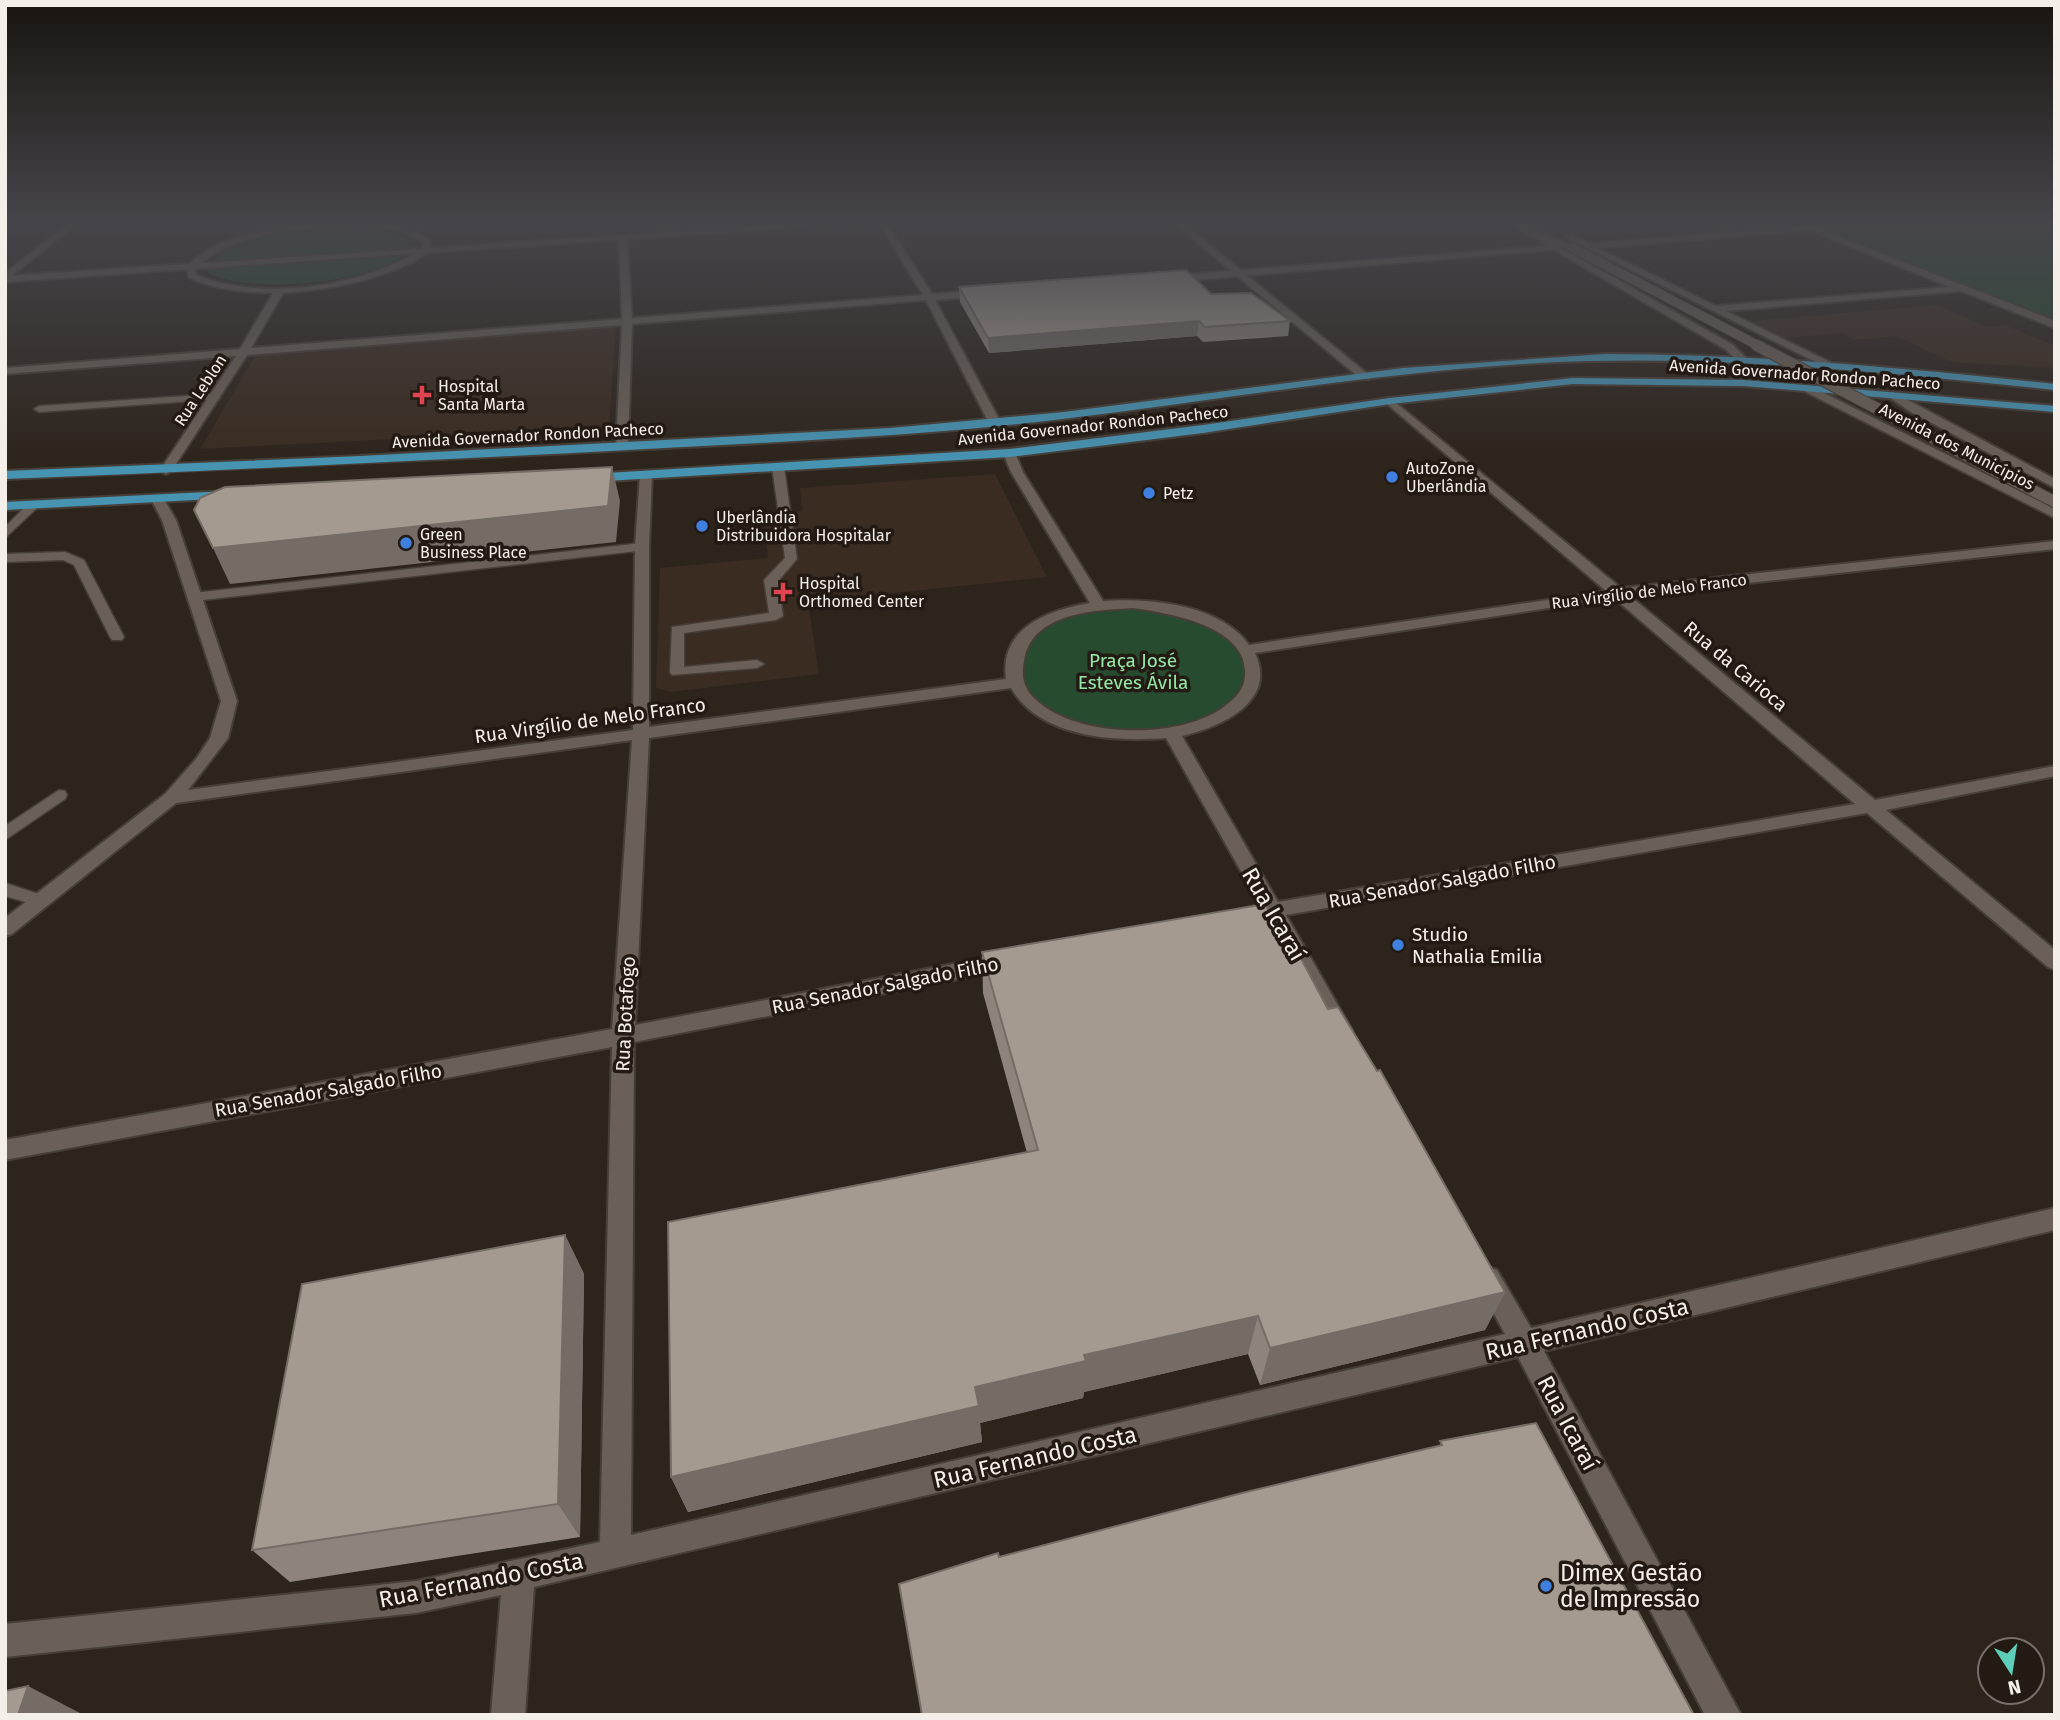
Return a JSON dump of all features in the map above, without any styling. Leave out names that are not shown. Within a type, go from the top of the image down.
[{"type":"main road","name":"Avenida Governador Rondon Pacheco","points":[[5,475],[166,470],[995,423],[1365,377],[1535,360],[1674,356],[1742,359],[1826,364],[2055,387]]},
{"type":"main road","name":"Avenida Governador Rondon Pacheco","points":[[578,478],[1009,453],[1203,429],[1390,401],[1573,381],[1744,383],[2055,409]]},
{"type":"main road","points":[[5,506],[239,495]]},
{"type":"street","name":"Rua Leblon","points":[[166,470],[246,350],[274,300]]},
{"type":"street","points":[[622,446],[626,300]]},
{"type":"street","points":[[5,371],[886,300]]},
{"type":"street","points":[[931,300],[995,423]]},
{"type":"street","points":[[1274,300],[1365,377]]},
{"type":"street","points":[[1646,300],[1728,347],[1742,359]]},
{"type":"street","points":[[1679,300],[2055,502]]},
{"type":"street","points":[[1695,300],[1826,364]]},
{"type":"street","points":[[1712,309],[1821,300]]},
{"type":"street","points":[[1991,300],[2055,325]]},
{"type":"street","points":[[1700,331],[1731,337],[1753,335],[1751,328]]},
{"type":"street","name":"Avenida dos Municípios","points":[[1806,388],[2055,514]]},
{"type":"street","name":"Avenida dos Municípios","points":[[1893,395],[2055,484]]},
{"type":"street","name":"Rua da Carioca","points":[[1390,401],[2055,962]]},
{"type":"street","points":[[1908,438],[1899,427],[1909,422],[1926,422],[1956,431]]},
{"type":"street","points":[[1009,453],[1017,472],[1098,606]]},
{"type":"street","name":"Rua Botafogo","points":[[615,1554],[623,1036],[641,734],[642,547],[646,475]]},
{"type":"street","points":[[5,929],[171,798],[202,763],[219,738],[229,702],[169,520],[157,499]]},
{"type":"street","name":"Rua Virgílio de Melo Franco","points":[[1246,650],[1618,593],[2055,545]]},
{"type":"street","points":[[1133,604],[1157,606],[1200,617],[1227,632],[1246,650],[1254,670],[1251,691],[1236,710],[1209,725],[1173,735],[1133,737],[1093,732],[1057,720],[1030,703],[1014,683],[1011,662],[1020,642],[1038,625],[1065,613],[1098,606],[1133,604]]},
{"type":"street","name":"Rua Virgílio de Melo Franco","points":[[171,798],[1014,683]]},
{"type":"street","name":"Rua Icaraí","points":[[1173,735],[1356,1055]]},
{"type":"street","name":"Rua Senador Salgado Filho","points":[[1217,921],[1870,807],[2055,771]]},
{"type":"street","name":"Rua Senador Salgado Filho","points":[[5,1150],[623,1036],[1028,957]]},
{"type":"street","name":"Rua Fernando Costa","points":[[5,1642],[416,1597],[615,1554],[2055,1219]]},
{"type":"street","name":"Rua Icaraí","points":[[1476,1259],[1525,1343],[1724,1715]]},
{"type":"street","points":[[508,1715],[519,1574]]},
{"type":"lane","points":[[39,409],[215,397]]},
{"type":"lane","points":[[757,664],[677,673],[677,630],[776,616],[771,579],[791,559],[778,467]]},
{"type":"lane","points":[[5,534],[34,505]]},
{"type":"lane","points":[[194,597],[642,547]]},
{"type":"lane","points":[[5,558],[65,556],[79,563],[117,637]]},
{"type":"lane","points":[[5,834],[59,795]]},
{"type":"lane","points":[[5,889],[39,900]]},
{"type":"shaded area","points":[[1937,305],[1988,327],[2005,325],[2055,346],[2055,368],[1952,362],[1896,336],[1855,340],[1842,333],[1785,338],[1751,321]]},
{"type":"shaded area","name":"Hospital Santa Marta","points":[[616,325],[609,428],[200,449],[257,353]]},
{"type":"shaded area","name":"Hospital Orthomed Center","points":[[995,474],[1047,577],[808,602],[819,674],[671,692],[656,688],[660,568],[768,558],[763,515],[802,511],[800,488]]},
{"type":"green space","points":[[2002,300],[2055,300],[2055,321]]},
{"type":"green space","name":"Praça José Esteves Ávila","points":[[1133,604],[1200,617],[1246,650],[1251,691],[1209,725],[1133,737],[1057,720],[1014,683],[1020,642],[1065,613]]},
{"type":"building","points":[[967,300],[1261,300],[1290,321],[1205,327],[1199,321],[988,338]]},
{"type":"building","points":[[612,467],[608,506],[213,548],[194,510],[200,498],[225,487]]},
{"type":"building","points":[[1265,904],[1292,952],[1297,951],[1328,1009],[1338,1007],[1377,1071],[1380,1070],[1505,1292],[1270,1348],[1258,1316],[1084,1355],[1086,1361],[975,1387],[979,1406],[671,1477],[668,1222],[1038,1150],[982,952]]},
{"type":"building","points":[[565,1235],[558,1504],[252,1550],[302,1284]]},
{"type":"building","points":[[1536,1423],[1694,1715],[922,1715],[899,1584],[998,1553],[999,1557],[1238,1494],[1442,1445],[1440,1441]]},
{"type":"building","points":[[28,1686],[18,1715],[5,1715],[5,1691]]},
{"type":"place","name":"Hospital Santa Marta","points":[[422,395]]},
{"type":"place","name":"AutoZone Uberlândia","points":[[1392,477]]},
{"type":"place","name":"Petz","points":[[1149,493]]},
{"type":"place","name":"Uberlândia Distribuidora Hospitalar","points":[[702,526]]},
{"type":"place","name":"Green Business Place","points":[[406,543]]},
{"type":"place","name":"Hospital Orthomed Center","points":[[783,592]]},
{"type":"place","name":"Studio Nathalia Emilia","points":[[1398,945]]},
{"type":"place","name":"Dimex Gestão de Impressão","points":[[1546,1586]]}]
